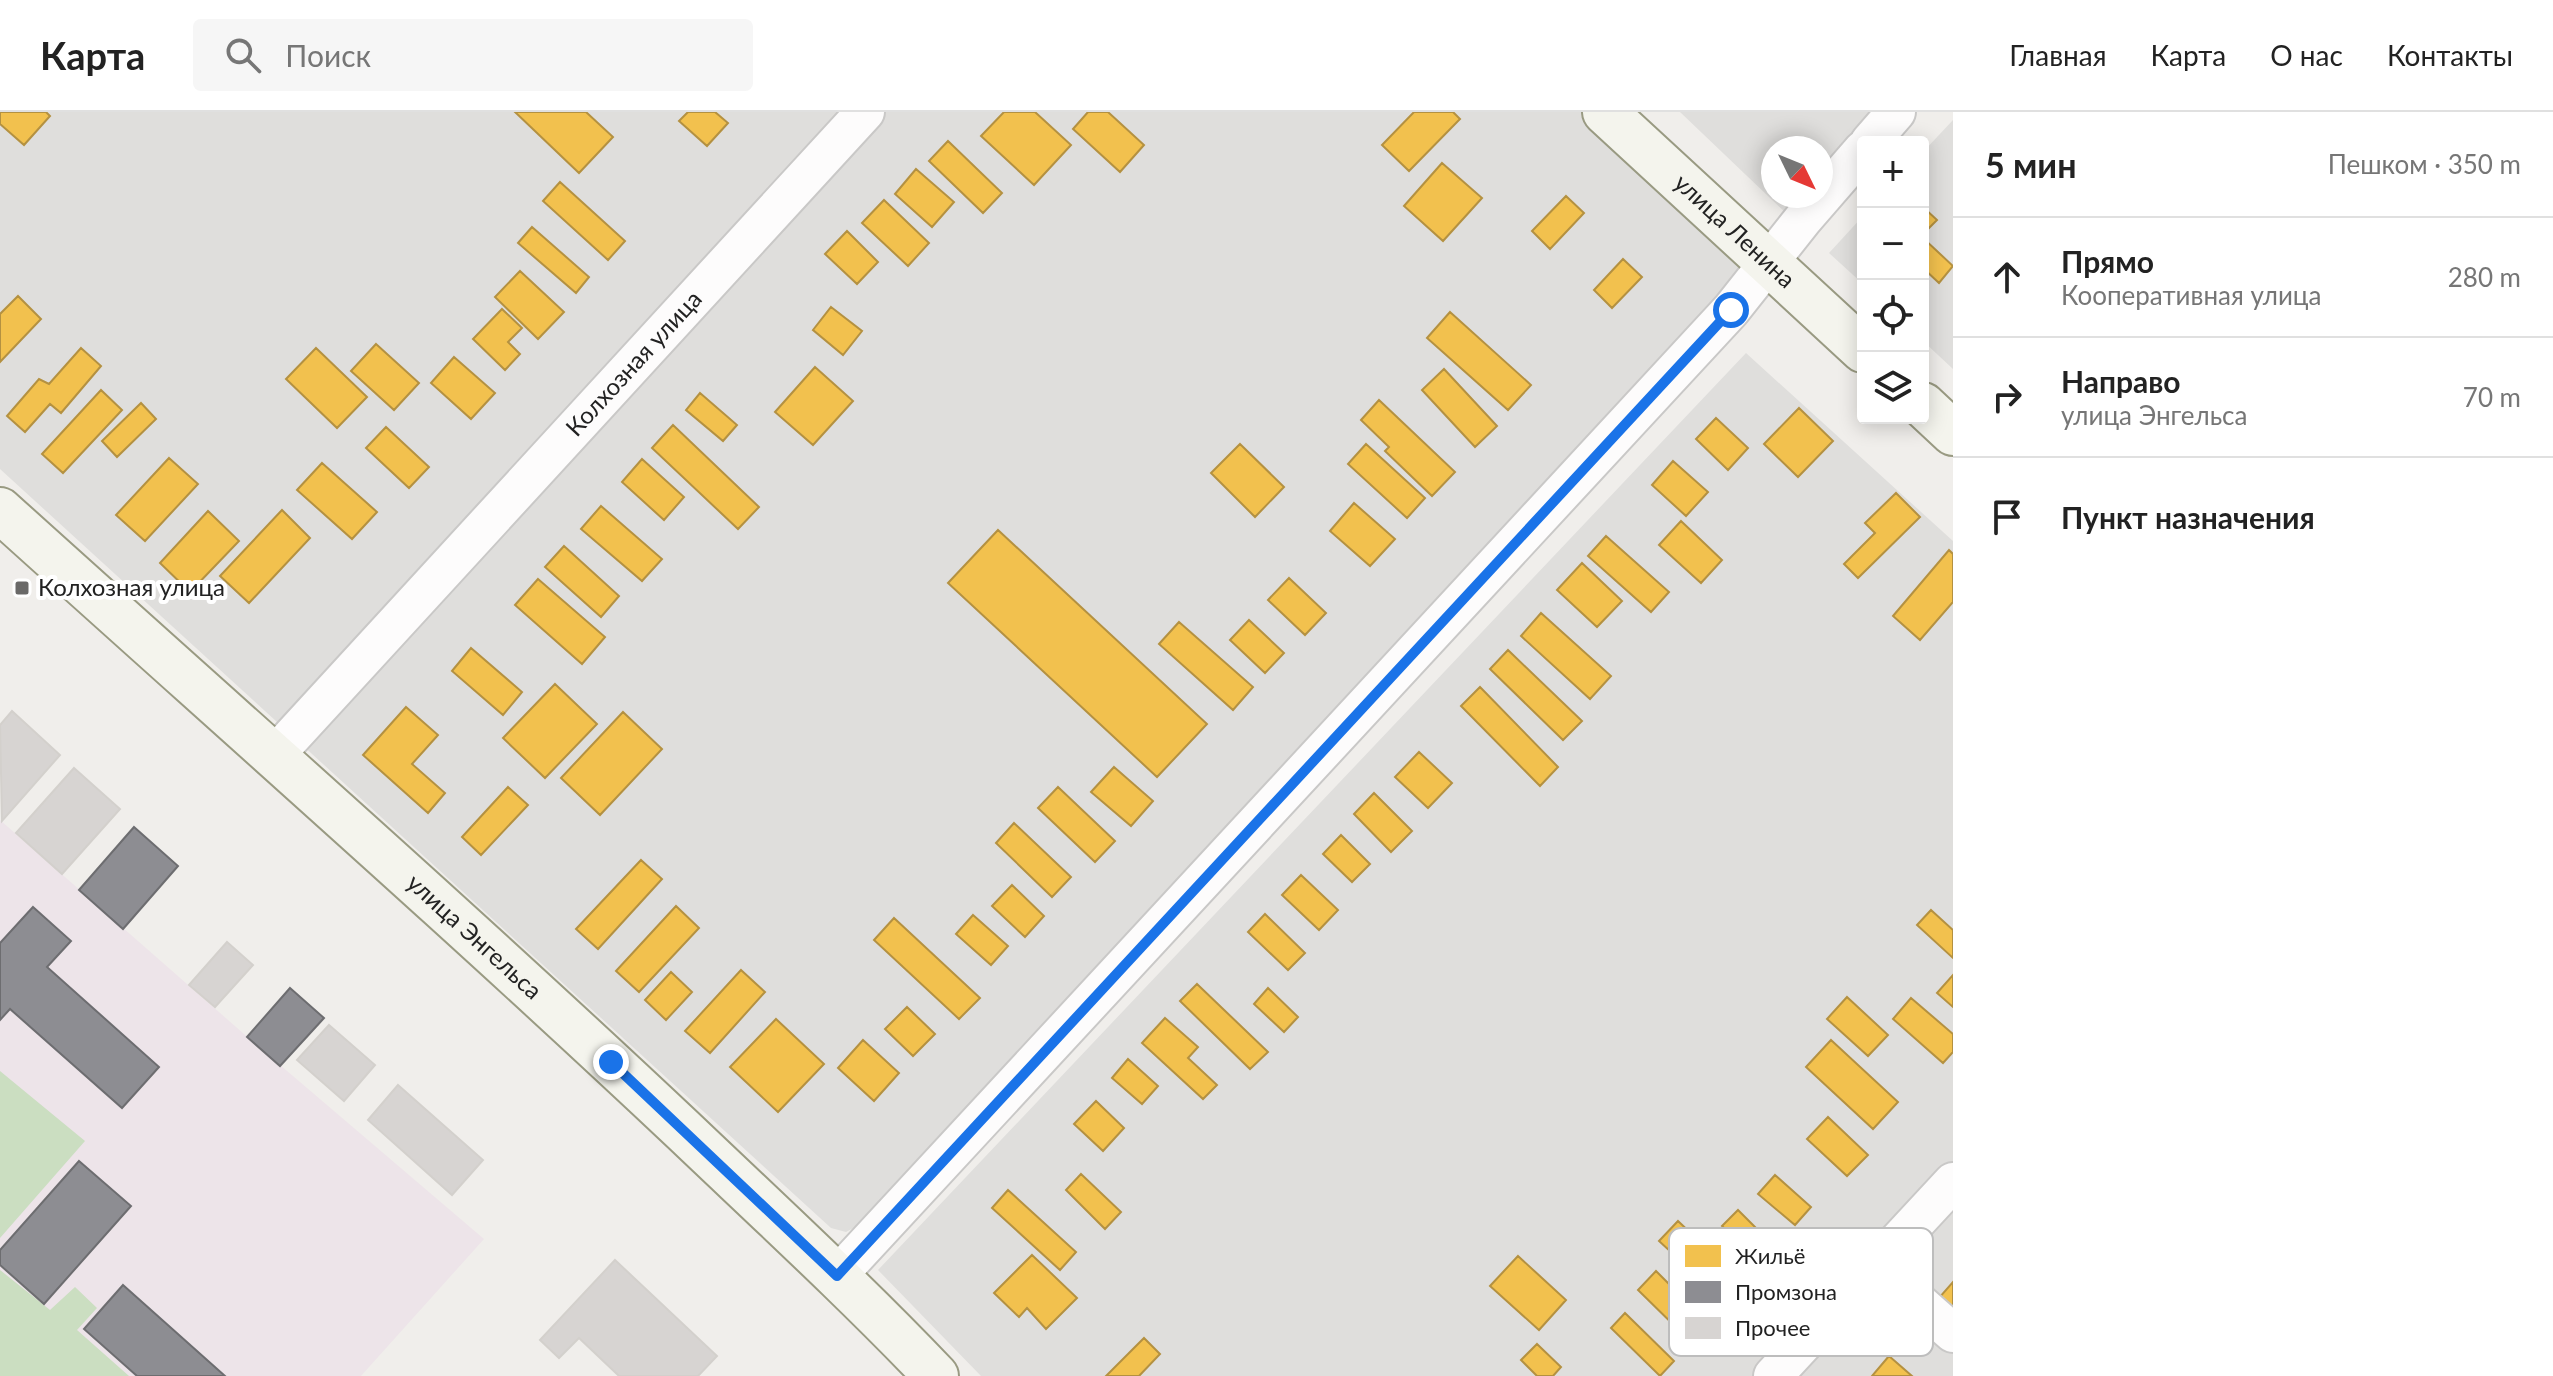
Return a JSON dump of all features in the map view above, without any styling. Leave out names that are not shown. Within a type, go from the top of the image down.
[{"type":"main road","name":"улица Ленина","points":[[1605,112],[1857,344]]},
{"type":"main road","points":[[1929,411],[1953,433]]},
{"type":"main road","name":"улица Энгельса","points":[[0,510],[440,904],[837,1276],[936,1376]]},
{"type":"street","name":"Колхозная улица","points":[[273,757],[865,112]]},
{"type":"street","points":[[1875,136],[1896,112]]},
{"type":"street","points":[[837,1276],[1731,310],[1857,157]]},
{"type":"street","points":[[1910,1228],[1953,1182]]},
{"type":"street","points":[[1933,1315],[1953,1333]]},
{"type":"street","points":[[1773,1376],[1792,1356]]},
{"type":"shaded area","points":[[0,112],[1583,112],[1736,252],[1741,268],[1728,290],[859,1225],[846,1232],[831,1228],[0,469]]},
{"type":"shaded area","points":[[1680,112],[1885,112],[1863,136],[1857,136],[1857,142],[1833,168],[1833,136],[1761,136],[1761,189]]},
{"type":"shaded area","points":[[1953,120],[1953,369],[1929,347],[1929,146]]},
{"type":"shaded area","points":[[1781,208],[1797,208],[1789,216]]},
{"type":"shaded area","points":[[1857,223],[1857,279],[1829,253]]},
{"type":"shaded area","points":[[1746,353],[1953,541],[1953,1376],[981,1376],[878,1270]]},
{"type":"shaded area","points":[[0,820],[484,1239],[361,1376],[0,1376]]},
{"type":"green space","points":[[0,1071],[85,1141],[0,1238]]},
{"type":"green space","points":[[0,1270],[50,1310],[75,1287],[97,1308],[77,1330],[129,1376],[0,1376]]},
{"type":"building: Жильё","points":[[0,112],[46,112],[50,116],[24,145],[0,124]]},
{"type":"building: Жильё","points":[[515,112],[586,112],[613,137],[579,173]]},
{"type":"building: Жильё","points":[[688,112],[715,112],[728,123],[707,146],[679,121]]},
{"type":"building: Жильё","points":[[1004,112],[1035,112],[1071,145],[1034,185],[981,136]]},
{"type":"building: Жильё","points":[[1088,112],[1108,112],[1144,145],[1120,172],[1073,129]]},
{"type":"building: Жильё","points":[[1414,112],[1453,112],[1460,119],[1409,171],[1382,145]]},
{"type":"building: Жильё","points":[[948,141],[1002,193],[983,213],[929,161]]},
{"type":"building: Жильё","points":[[1442,163],[1482,198],[1443,241],[1404,206]]},
{"type":"building: Жильё","points":[[916,169],[954,202],[932,227],[895,194]]},
{"type":"building: Жильё","points":[[560,182],[625,241],[608,260],[543,201]]},
{"type":"building: Жильё","points":[[1566,196],[1584,213],[1550,249],[1532,231]]},
{"type":"building: Жильё","points":[[884,200],[929,243],[908,266],[862,223]]},
{"type":"building: Жильё","points":[[1929,213],[1937,220],[1929,228]]},
{"type":"building: Жильё","points":[[532,227],[589,277],[576,293],[518,243]]},
{"type":"building: Жильё","points":[[847,231],[878,262],[857,284],[825,254]]},
{"type":"building: Жильё","points":[[1929,244],[1953,266],[1939,283],[1929,274]]},
{"type":"building: Жильё","points":[[1623,259],[1642,277],[1612,308],[1594,290]]},
{"type":"building: Жильё","points":[[520,271],[564,312],[538,339],[495,297]]},
{"type":"building: Жильё","points":[[18,296],[41,319],[0,362],[0,314]]},
{"type":"building: Жильё","points":[[831,307],[862,331],[843,355],[813,330]]},
{"type":"building: Жильё","points":[[502,309],[522,328],[508,342],[520,354],[505,370],[473,339]]},
{"type":"building: Жильё","points":[[1450,312],[1531,385],[1508,410],[1427,338]]},
{"type":"building: Жильё","points":[[376,344],[419,383],[394,410],[351,371]]},
{"type":"building: Жильё","points":[[81,348],[101,366],[61,413],[50,404],[25,432],[7,416],[39,379],[49,384]]},
{"type":"building: Жильё","points":[[316,348],[367,397],[337,428],[286,379]]},
{"type":"building: Жильё","points":[[454,357],[495,393],[471,419],[431,383]]},
{"type":"building: Жильё","points":[[815,367],[853,401],[813,445],[775,412]]},
{"type":"building: Жильё","points":[[1444,369],[1497,426],[1475,447],[1422,390]]},
{"type":"building: Жильё","points":[[101,390],[122,410],[63,473],[42,454]]},
{"type":"building: Жильё","points":[[700,393],[737,425],[723,441],[686,410]]},
{"type":"building: Жильё","points":[[1379,400],[1455,472],[1432,496],[1385,451],[1389,447],[1361,420]]},
{"type":"building: Жильё","points":[[141,403],[156,419],[117,457],[102,441]]},
{"type":"building: Жильё","points":[[1799,408],[1833,441],[1798,477],[1764,444]]},
{"type":"building: Жильё","points":[[1716,418],[1748,448],[1728,470],[1696,439]]},
{"type":"building: Жильё","points":[[673,425],[759,507],[738,529],[652,448]]},
{"type":"building: Жильё","points":[[386,427],[429,467],[409,488],[366,448]]},
{"type":"building: Жильё","points":[[1240,444],[1284,487],[1255,517],[1211,473]]},
{"type":"building: Жильё","points":[[1366,444],[1425,498],[1407,518],[1348,464]]},
{"type":"building: Жильё","points":[[169,458],[198,484],[145,541],[116,515]]},
{"type":"building: Жильё","points":[[642,459],[684,497],[664,520],[622,482]]},
{"type":"building: Жильё","points":[[1673,461],[1708,492],[1686,516],[1652,485]]},
{"type":"building: Жильё","points":[[322,463],[377,512],[352,539],[297,490]]},
{"type":"building: Жильё","points":[[1896,493],[1920,517],[1858,578],[1844,564],[1875,533],[1865,523]]},
{"type":"building: Жильё","points":[[1354,503],[1395,539],[1370,566],[1330,531]]},
{"type":"building: Жильё","points":[[601,506],[662,559],[642,581],[581,529]]},
{"type":"building: Жильё","points":[[282,510],[310,538],[249,603],[220,576]]},
{"type":"building: Жильё","points":[[208,511],[239,541],[190,592],[160,563]]},
{"type":"building: Жильё","points":[[1681,521],[1722,560],[1701,583],[1659,545]]},
{"type":"building: Жильё","points":[[998,530],[1207,724],[1157,777],[948,583]]},
{"type":"building: Жильё","points":[[1606,536],[1669,592],[1651,612],[1588,556]]},
{"type":"building: Жильё","points":[[564,546],[619,596],[601,617],[545,567]]},
{"type":"building: Жильё","points":[[1949,550],[1953,554],[1953,602],[1920,640],[1893,616]]},
{"type":"building: Жильё","points":[[1582,563],[1622,601],[1597,627],[1557,590]]},
{"type":"building: Жильё","points":[[1289,578],[1326,613],[1305,635],[1268,600]]},
{"type":"building: Жильё","points":[[538,579],[605,637],[582,664],[515,605]]},
{"type":"building: Жильё","points":[[1541,613],[1611,676],[1590,699],[1521,636]]},
{"type":"building: Жильё","points":[[1249,620],[1284,653],[1265,673],[1230,640]]},
{"type":"building: Жильё","points":[[1179,622],[1253,687],[1233,710],[1159,644]]},
{"type":"building: Жильё","points":[[471,648],[522,692],[503,715],[452,671]]},
{"type":"building: Жильё","points":[[1508,650],[1582,721],[1563,740],[1490,669]]},
{"type":"building: Жильё","points":[[555,684],[597,724],[545,778],[503,738]]},
{"type":"building: Жильё","points":[[1480,687],[1558,767],[1540,786],[1461,706]]},
{"type":"building: Жильё","points":[[406,707],[438,735],[412,764],[445,793],[428,813],[363,755]]},
{"type":"building: Жильё","points":[[623,712],[662,749],[600,815],[561,778]]},
{"type":"building: Жильё","points":[[1419,752],[1452,783],[1428,808],[1395,777]]},
{"type":"building: Жильё","points":[[1114,767],[1153,801],[1131,826],[1091,792]]},
{"type":"building: Жильё","points":[[508,787],[528,805],[481,855],[462,837]]},
{"type":"building: Жильё","points":[[1058,787],[1115,841],[1095,862],[1038,808]]},
{"type":"building: Жильё","points":[[1374,793],[1412,831],[1391,852],[1354,814]]},
{"type":"building: Жильё","points":[[1014,823],[1071,877],[1052,897],[996,843]]},
{"type":"building: Жильё","points":[[1341,835],[1370,864],[1352,882],[1323,854]]},
{"type":"building: Жильё","points":[[641,860],[662,879],[598,949],[576,929]]},
{"type":"building: Жильё","points":[[1301,875],[1338,910],[1319,930],[1282,895]]},
{"type":"building: Жильё","points":[[1012,885],[1044,916],[1025,937],[992,906]]},
{"type":"building: Жильё","points":[[676,906],[699,928],[639,992],[616,971]]},
{"type":"building: Жильё","points":[[1931,910],[1953,930],[1953,958],[1917,925]]},
{"type":"building: Жильё","points":[[1265,914],[1305,953],[1288,970],[1248,932]]},
{"type":"building: Жильё","points":[[973,915],[1008,946],[991,965],[956,934]]},
{"type":"building: Жильё","points":[[894,918],[980,998],[959,1019],[874,940]]},
{"type":"building: Жильё","points":[[741,970],[765,992],[710,1053],[685,1031]]},
{"type":"building: Жильё","points":[[671,972],[692,992],[666,1020],[645,1000]]},
{"type":"building: Жильё","points":[[1953,975],[1953,1007],[1937,993]]},
{"type":"building: Жильё","points":[[1197,984],[1268,1052],[1250,1069],[1180,1001]]},
{"type":"building: Жильё","points":[[1268,988],[1298,1017],[1284,1032],[1254,1004]]},
{"type":"building: Жильё","points":[[1847,997],[1888,1035],[1868,1056],[1827,1019]]},
{"type":"building: Жильё","points":[[1911,998],[1953,1034],[1953,1052],[1943,1063],[1893,1019]]},
{"type":"building: Жильё","points":[[907,1007],[935,1034],[913,1056],[885,1029]]},
{"type":"building: Жильё","points":[[1165,1018],[1198,1047],[1188,1058],[1217,1085],[1203,1099],[1142,1043]]},
{"type":"building: Жильё","points":[[776,1019],[824,1064],[778,1112],[730,1067]]},
{"type":"building: Жильё","points":[[863,1040],[899,1073],[874,1101],[838,1068]]},
{"type":"building: Жильё","points":[[1831,1040],[1898,1102],[1873,1129],[1806,1067]]},
{"type":"building: Жильё","points":[[1128,1059],[1158,1086],[1142,1104],[1112,1078]]},
{"type":"building: Жильё","points":[[1096,1101],[1124,1128],[1103,1151],[1074,1124]]},
{"type":"building: Жильё","points":[[1828,1117],[1868,1155],[1847,1176],[1807,1139]]},
{"type":"building: Жильё","points":[[1081,1174],[1121,1212],[1105,1229],[1066,1190]]},
{"type":"building: Жильё","points":[[1775,1175],[1811,1207],[1795,1225],[1758,1194]]},
{"type":"building: Жильё","points":[[1008,1190],[1076,1252],[1060,1270],[992,1208]]},
{"type":"building: Жильё","points":[[1738,1210],[1756,1228],[1724,1228],[1722,1226]]},
{"type":"building: Жильё","points":[[1678,1221],[1685,1228],[1671,1228]]},
{"type":"building: Жильё","points":[[1669,1230],[1669,1250],[1659,1241]]},
{"type":"building: Жильё","points":[[1032,1255],[1077,1298],[1046,1329],[1027,1308],[1019,1317],[994,1293]]},
{"type":"building: Жильё","points":[[1518,1256],[1566,1300],[1539,1330],[1490,1286]]},
{"type":"building: Жильё","points":[[1656,1271],[1669,1284],[1669,1320],[1638,1290]]},
{"type":"building: Жильё","points":[[1953,1282],[1953,1311],[1938,1299]]},
{"type":"building: Жильё","points":[[1625,1313],[1674,1361],[1660,1376],[1611,1328]]},
{"type":"building: Жильё","points":[[1144,1338],[1160,1354],[1139,1376],[1106,1376]]},
{"type":"building: Жильё","points":[[1537,1344],[1561,1367],[1553,1376],[1537,1376],[1521,1360]]},
{"type":"building: Жильё","points":[[1889,1356],[1912,1376],[1872,1376]]},
{"type":"building: Промзона","points":[[134,827],[178,866],[123,929],[79,890]]},
{"type":"building: Промзона","points":[[33,907],[71,941],[47,967],[159,1067],[122,1108],[10,1009],[0,1020],[0,943]]},
{"type":"building: Промзона","points":[[290,988],[324,1018],[280,1066],[247,1037]]},
{"type":"building: Промзона","points":[[79,1161],[131,1206],[44,1304],[0,1265],[0,1250]]},
{"type":"building: Промзона","points":[[123,1285],[225,1376],[137,1376],[84,1329]]},
{"type":"building: Прочее","points":[[12,711],[60,755],[2,821],[0,725]]},
{"type":"building: Прочее","points":[[74,768],[120,809],[62,874],[16,833]]},
{"type":"building: Прочее","points":[[227,942],[253,965],[215,1007],[189,985]]},
{"type":"building: Прочее","points":[[329,1025],[375,1065],[344,1101],[297,1060]]},
{"type":"building: Прочее","points":[[398,1085],[483,1160],[452,1195],[368,1120]]},
{"type":"building: Прочее","points":[[615,1260],[717,1356],[698,1376],[619,1376],[579,1338],[559,1358],[540,1340]]},
{"type":"place","name":"Колхозная улица","points":[[22,588]]},
{"type":"route","points":[[611,1062],[837,1276],[1731,310]]}]
